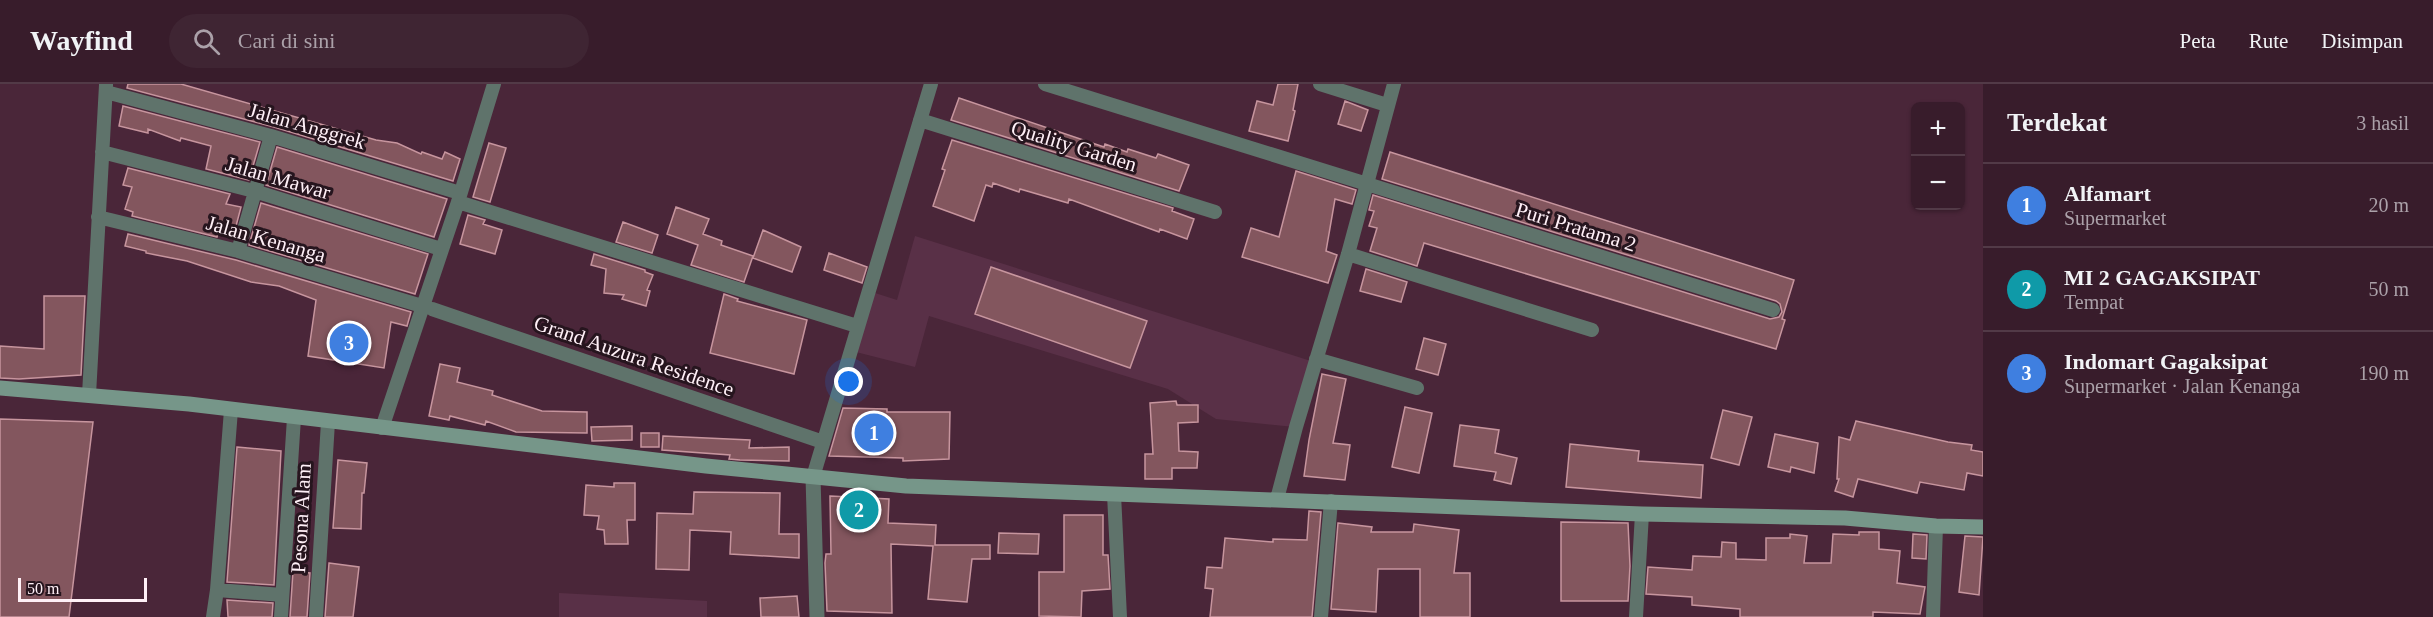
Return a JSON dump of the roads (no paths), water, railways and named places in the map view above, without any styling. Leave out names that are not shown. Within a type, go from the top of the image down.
[{"type":"main road","points":[[0,388],[231,410],[906,486],[1642,514],[1845,518],[1936,526],[1983,527]]},
{"type":"street","points":[[382,428],[427,307],[441,249],[494,84]]},
{"type":"street","points":[[817,617],[813,477],[931,84]]},
{"type":"street","name":"Puri Pratama 2","points":[[1045,84],[1773,310]]},
{"type":"street","points":[[1320,84],[1387,105]]},
{"type":"street","points":[[1277,499],[1348,254],[1394,84]]},
{"type":"street","points":[[89,395],[106,88]]},
{"type":"street","name":"Jalan Anggrek","points":[[106,88],[272,136],[857,326]]},
{"type":"street","name":"Quality Garden","points":[[920,120],[1215,212]]},
{"type":"street","points":[[238,251],[272,136]]},
{"type":"street","name":"Jalan Mawar","points":[[102,152],[254,191],[441,249]]},
{"type":"street","name":"Jalan Kenanga","points":[[98,217],[238,251],[427,307]]},
{"type":"street","points":[[1348,254],[1592,330]]},
{"type":"street","name":"Grand Auzura Residence","points":[[427,307],[823,442]]},
{"type":"street","points":[[1316,359],[1417,388]]},
{"type":"street","points":[[213,617],[231,410]]},
{"type":"street","points":[[281,617],[294,418]]},
{"type":"street","name":"Pesona Alam","points":[[316,617],[328,422]]},
{"type":"street","points":[[1114,494],[1120,617]]},
{"type":"street","points":[[1321,617],[1331,501]]},
{"type":"street","points":[[1636,617],[1642,514]]},
{"type":"street","points":[[1933,617],[1936,526]]},
{"type":"street","points":[[217,590],[282,595]]},
{"type":"place","name":"Indomart Gagaksipat","points":[[349,343]]},
{"type":"place","name":"Alfamart","points":[[874,433]]},
{"type":"place","name":"MI 2 GAGAKSIPAT","points":[[859,510]]}]
